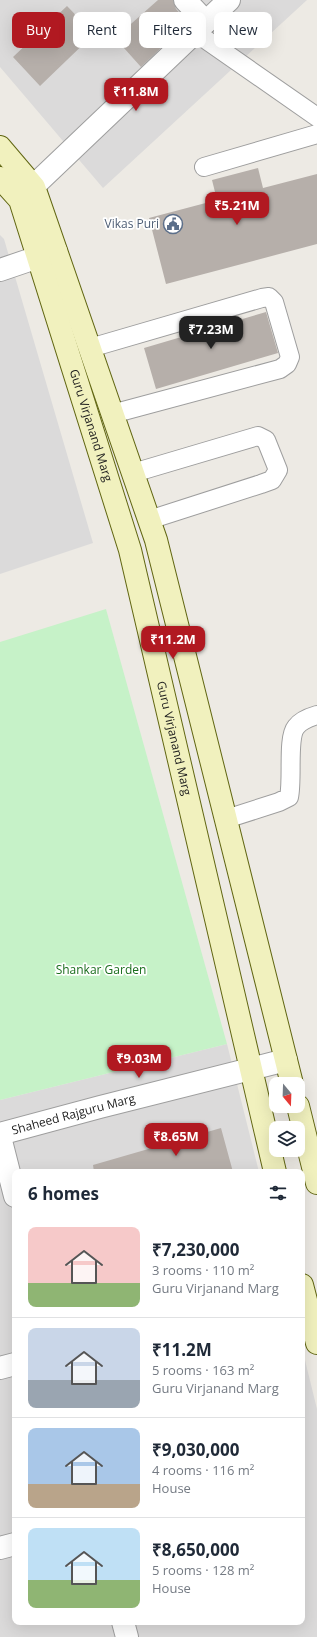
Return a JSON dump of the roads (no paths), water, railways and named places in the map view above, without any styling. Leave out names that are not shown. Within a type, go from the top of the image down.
[{"type":"street","points":[[185,0],[192,12]]},
{"type":"street","points":[[206,22],[229,0]]},
{"type":"street","points":[[27,193],[179,48]]},
{"type":"street","name":"Guru Virjanand Marg","points":[[0,147],[27,193],[47,254],[130,550],[274,1169]]},
{"type":"street","name":"Guru Virjanand Marg","points":[[0,178],[27,193]]},
{"type":"street","points":[[0,270],[47,254]]},
{"type":"street","name":"Guru Virjanand Marg","points":[[47,254],[90,348],[156,540],[290,1077]]},
{"type":"street","name":"Shaheed Rajguru Marg","points":[[0,1136],[251,1068],[286,1060]]},
{"type":"street","points":[[300,1113],[317,1183]]},
{"type":"street","points":[[0,1136],[12,1184]]},
{"type":"street","points":[[305,1297],[317,1343]]},
{"type":"street","points":[[0,1368],[12,1365]]},
{"type":"street","points":[[0,1548],[12,1545]]},
{"type":"street","points":[[124,1625],[127,1637]]},
{"type":"lane","points":[[206,31],[317,117]]},
{"type":"lane","points":[[204,167],[317,134]]},
{"type":"lane","points":[[90,348],[262,298],[269,297],[274,302],[290,357],[287,364],[280,369],[112,414]]},
{"type":"lane","points":[[133,473],[258,436],[266,440],[278,470],[272,480],[150,520]]},
{"type":"lane","points":[[226,820],[280,802],[289,797],[292,786],[291,738],[296,727],[309,717],[317,715]]},
{"type":"place","name":"Vikas Puri","points":[[173,224]]},
{"type":"park label","name":"Shankar Garden","points":[[101,970]]}]
